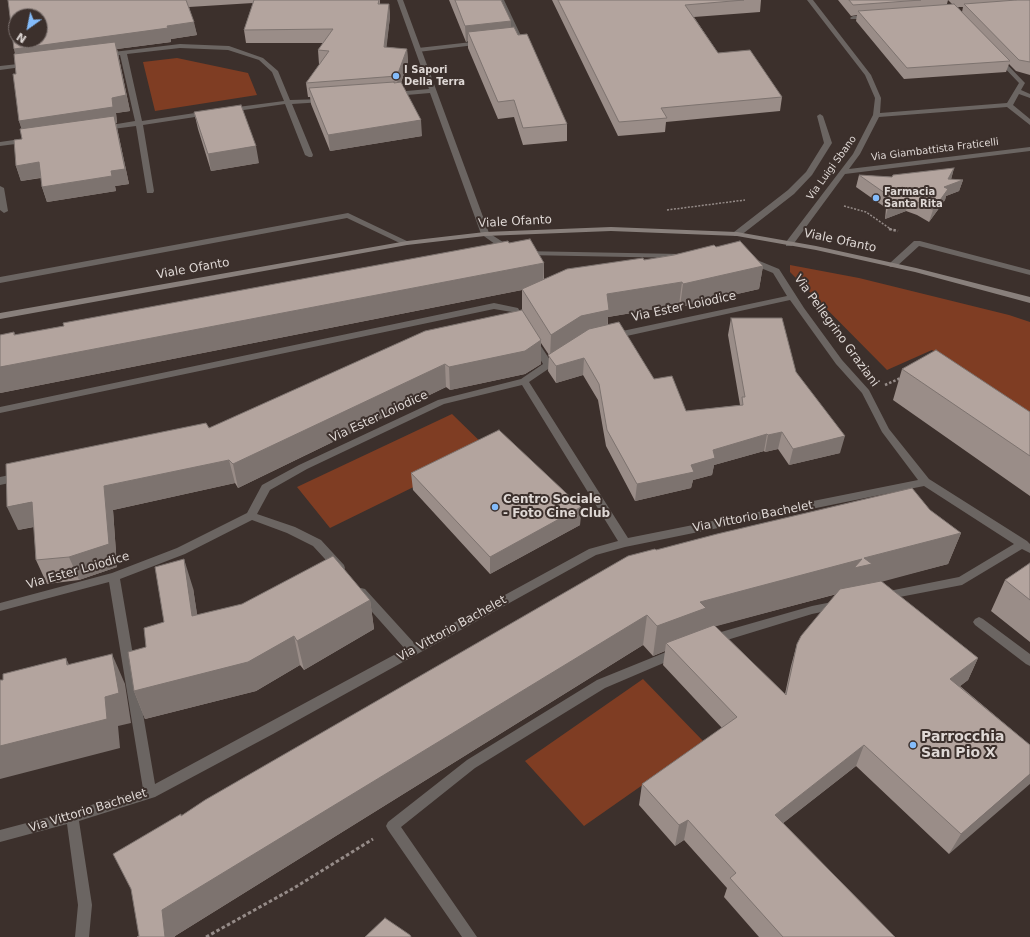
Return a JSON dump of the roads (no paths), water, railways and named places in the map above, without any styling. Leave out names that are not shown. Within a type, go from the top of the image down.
[{"type":"main road","name":"Viale Ofanto","points":[[0,316],[407,243],[485,234],[611,229],[738,234],[893,265],[1030,300]]},
{"type":"street","points":[[400,0],[485,234],[511,251]]},
{"type":"street","points":[[501,0],[520,39],[512,40]]},
{"type":"street","name":"Via Luigi Sbano","points":[[790,244],[856,154],[876,115],[878,98],[868,75],[810,0]]},
{"type":"street","points":[[853,18],[876,16]]},
{"type":"street","points":[[418,50],[488,42]]},
{"type":"street","points":[[100,56],[180,46],[230,48],[262,59],[275,71],[309,155]]},
{"type":"street","points":[[123,53],[139,123],[150,191]]},
{"type":"street","points":[[996,56],[1022,83],[1009,104]]},
{"type":"street","points":[[0,68],[31,64]]},
{"type":"street","points":[[386,95],[432,91]]},
{"type":"street","points":[[1018,91],[1030,96]]},
{"type":"street","points":[[225,111],[288,102],[332,99]]},
{"type":"street","points":[[876,115],[1009,104],[1030,123]]},
{"type":"street","points":[[100,129],[217,112]]},
{"type":"street","points":[[738,234],[791,192],[809,173],[828,143],[820,116]]},
{"type":"street","points":[[0,144],[39,138]]},
{"type":"street","name":"Via Giambattista Fraticelli","points":[[842,172],[1030,149]]},
{"type":"street","points":[[0,188],[4,211]]},
{"type":"street","points":[[0,280],[348,215],[407,243]]},
{"type":"street","points":[[893,265],[917,243],[1030,273]]},
{"type":"street","points":[[496,254],[511,251],[522,253],[686,256]]},
{"type":"street","name":"Via Pellegrino Graziani","points":[[754,262],[776,271],[792,297],[839,362],[866,392],[885,430],[925,482],[1026,546]]},
{"type":"street","name":"Via Ester Loiodice","points":[[600,339],[792,297]]},
{"type":"street","points":[[0,410],[494,306],[515,310],[526,328],[515,331]]},
{"type":"street","points":[[530,334],[548,365]]},
{"type":"street","name":"Via Ester Loiodice","points":[[0,607],[114,577],[181,551],[251,516],[266,488],[304,467],[441,402],[524,381],[567,353]]},
{"type":"street","points":[[524,381],[625,543]]},
{"type":"street","points":[[0,481],[32,474]]},
{"type":"street","name":"Via Vittorio Bachelet","points":[[0,836],[72,817],[150,793],[269,730],[593,552],[625,543],[925,482]]},
{"type":"street","points":[[251,516],[291,530],[317,543],[413,650]]},
{"type":"street","points":[[872,598],[962,581],[1026,546]]},
{"type":"street","points":[[114,577],[122,659],[150,793]]},
{"type":"street","points":[[702,643],[812,610],[850,602]]},
{"type":"street","points":[[979,622],[1030,661]]},
{"type":"street","points":[[470,937],[394,826],[471,764],[601,684],[688,648]]},
{"type":"street","points":[[72,817],[85,905],[82,937]]},
{"type":"place","name":"I Sapori Della Terra","points":[[396,76]]},
{"type":"place","name":"Farmacia Santa Rita","points":[[876,198]]},
{"type":"place","name":"Centro Sociale - Foto Cine Club","points":[[495,507]]},
{"type":"place","name":"Parrocchia San Pio X","points":[[913,745]]}]
